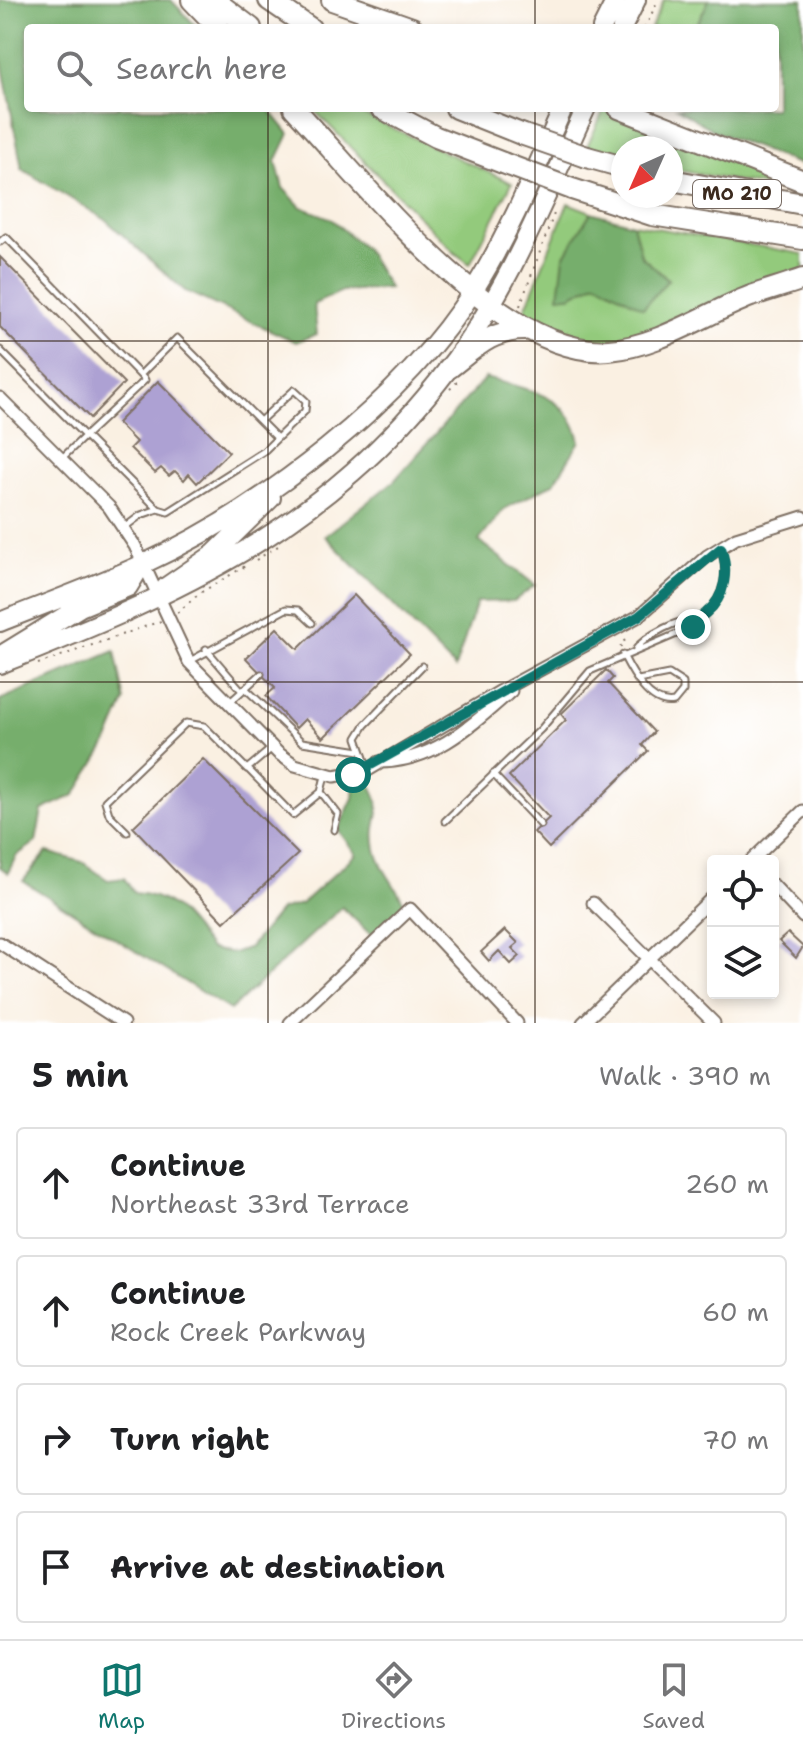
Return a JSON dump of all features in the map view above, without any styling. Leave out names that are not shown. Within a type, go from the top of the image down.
[{"type":"highway","points":[[192,0],[215,24]]},
{"type":"highway","points":[[214,0],[246,24]]},
{"type":"highway","points":[[269,0],[304,24]]},
{"type":"highway","points":[[332,0],[401,24]]},
{"type":"highway","points":[[298,112],[435,257],[481,298],[524,330],[556,344],[607,350],[631,346],[660,337],[751,296],[803,279]]},
{"type":"highway","name":"MO 210","points":[[389,112],[436,137],[572,189],[652,215],[803,239]]},
{"type":"highway","points":[[466,112],[611,164]]},
{"type":"highway","points":[[629,112],[803,181]]},
{"type":"highway","points":[[648,112],[670,128]]},
{"type":"highway","name":"MO 210","points":[[683,182],[803,204]]},
{"type":"highway","points":[[449,368],[487,337],[504,330],[524,330]]},
{"type":"main road","points":[[604,24],[616,0]]},
{"type":"main road","points":[[624,24],[636,0]]},
{"type":"main road","points":[[0,664],[159,599],[244,554],[297,517],[367,458],[449,368],[561,112]]},
{"type":"main road","points":[[0,622],[142,564],[230,517],[285,481],[371,407],[481,298],[520,254],[584,112]]},
{"type":"main road","points":[[159,599],[169,582],[214,554],[255,518],[285,481]]},
{"type":"main road","points":[[0,656],[80,607],[128,587],[142,564]]},
{"type":"street","points":[[2,403],[61,459],[124,527],[189,662],[272,748],[295,765],[326,775],[353,775],[373,766],[655,605],[721,548],[764,527],[803,517]]},
{"type":"street","points":[[373,766],[430,751],[463,734],[521,683]]},
{"type":"street","points":[[757,855],[803,811]]},
{"type":"street","points":[[779,891],[803,917]]},
{"type":"street","points":[[593,903],[714,1023]]},
{"type":"street","points":[[583,1023],[707,903]]},
{"type":"street","points":[[290,1023],[410,909],[517,1023]]},
{"type":"street","points":[[0,943],[123,1023]]},
{"type":"lane","points":[[1,239],[6,237],[145,380],[61,459]]},
{"type":"lane","points":[[140,375],[177,338],[277,438]]},
{"type":"lane","points":[[0,350],[158,509],[168,512],[264,451],[305,411],[306,401],[294,390],[260,421]]},
{"type":"lane","points":[[124,527],[141,515],[158,509]]},
{"type":"lane","points":[[445,821],[553,716],[579,681],[606,661],[636,649],[645,650],[693,627],[697,619],[715,604],[723,587],[725,561],[721,548]]},
{"type":"lane","points":[[189,662],[206,649],[286,609],[298,610],[312,623]]},
{"type":"lane","points":[[206,649],[244,690],[302,742],[360,751]]},
{"type":"lane","points":[[623,655],[638,680],[666,704],[674,702],[683,691],[683,683],[669,674],[638,680]]},
{"type":"lane","points":[[373,766],[360,751],[357,738],[365,725],[422,666]]},
{"type":"lane","points":[[229,703],[261,674]]},
{"type":"lane","points":[[453,718],[463,734]]},
{"type":"lane","points":[[127,832],[109,814],[105,801],[186,723],[204,726],[293,815],[321,792],[326,775]]},
{"type":"lane","points":[[441,725],[450,741]]},
{"type":"lane","points":[[248,769],[272,748]]},
{"type":"lane","points":[[493,774],[541,825]]},
{"type":"lane","points":[[321,792],[338,814],[334,830]]},
{"type":"path","points":[[647,24],[658,0]]},
{"type":"path","points":[[623,655],[620,643],[626,640]]},
{"type":"green space","points":[[0,0],[171,0],[194,24],[24,24],[24,112],[271,112],[289,134],[276,161],[283,188],[301,207],[330,218],[366,250],[389,288],[342,291],[314,304],[317,334],[296,342],[185,291],[106,220],[22,169],[0,52]]},
{"type":"green space","points":[[664,0],[709,0],[697,24],[653,24]]},
{"type":"green space","points":[[709,0],[803,0],[803,166],[716,132],[684,112],[779,112],[779,24],[697,24]]},
{"type":"green space","points":[[316,112],[358,112],[512,183],[470,264],[455,253]]},
{"type":"green space","points":[[603,112],[668,136],[611,136],[611,153],[587,146]]},
{"type":"green space","points":[[683,142],[803,191],[683,171]]},
{"type":"green space","points":[[568,203],[591,212],[564,257],[560,296],[570,296],[597,282],[644,307],[668,279],[641,256],[633,224],[803,254],[803,272],[730,294],[650,330],[601,342],[562,336],[521,319]]},
{"type":"green space","points":[[591,212],[633,224],[641,256],[668,280],[643,308],[597,282],[570,296],[559,296],[564,257]]},
{"type":"green space","points":[[485,378],[531,391],[556,403],[574,425],[580,441],[554,483],[504,509],[479,541],[535,585],[514,601],[477,602],[455,668],[325,536],[394,481]]},
{"type":"green space","points":[[115,651],[125,701],[106,745],[75,795],[42,810],[36,842],[16,856],[8,873],[0,867],[0,700]]},
{"type":"green space","points":[[366,778],[377,800],[375,838],[378,856],[405,905],[372,936],[342,907],[230,1010],[23,881],[47,852],[82,862],[108,880],[124,878],[134,893],[170,904],[210,949],[233,953],[250,947],[280,910],[301,904],[356,854],[338,830],[353,798],[354,781]]},
{"type":"building","points":[[0,257],[124,383],[90,418],[0,327]]},
{"type":"building","points":[[158,381],[229,452],[197,483],[189,474],[184,480],[175,471],[169,476],[161,468],[155,473],[130,448],[136,442],[117,423]]},
{"type":"building","points":[[354,595],[410,654],[323,738],[305,719],[296,728],[266,696],[275,688],[246,658],[277,628],[298,649]]},
{"type":"building","points":[[606,670],[613,678],[608,683],[654,732],[642,745],[648,751],[549,848],[534,832],[549,818],[509,776],[566,720],[561,714]]},
{"type":"building","points":[[203,759],[298,854],[224,922],[133,827]]},
{"type":"building","points":[[505,930],[518,943],[512,948],[520,956],[511,964],[499,951],[489,961],[481,952]]},
{"type":"building","points":[[788,933],[803,947],[796,958],[779,941]]},
{"type":"route","points":[[353,775],[368,770],[501,691],[521,683],[639,616],[707,556],[721,548],[726,575],[723,587],[715,604],[697,619],[693,627]]}]
